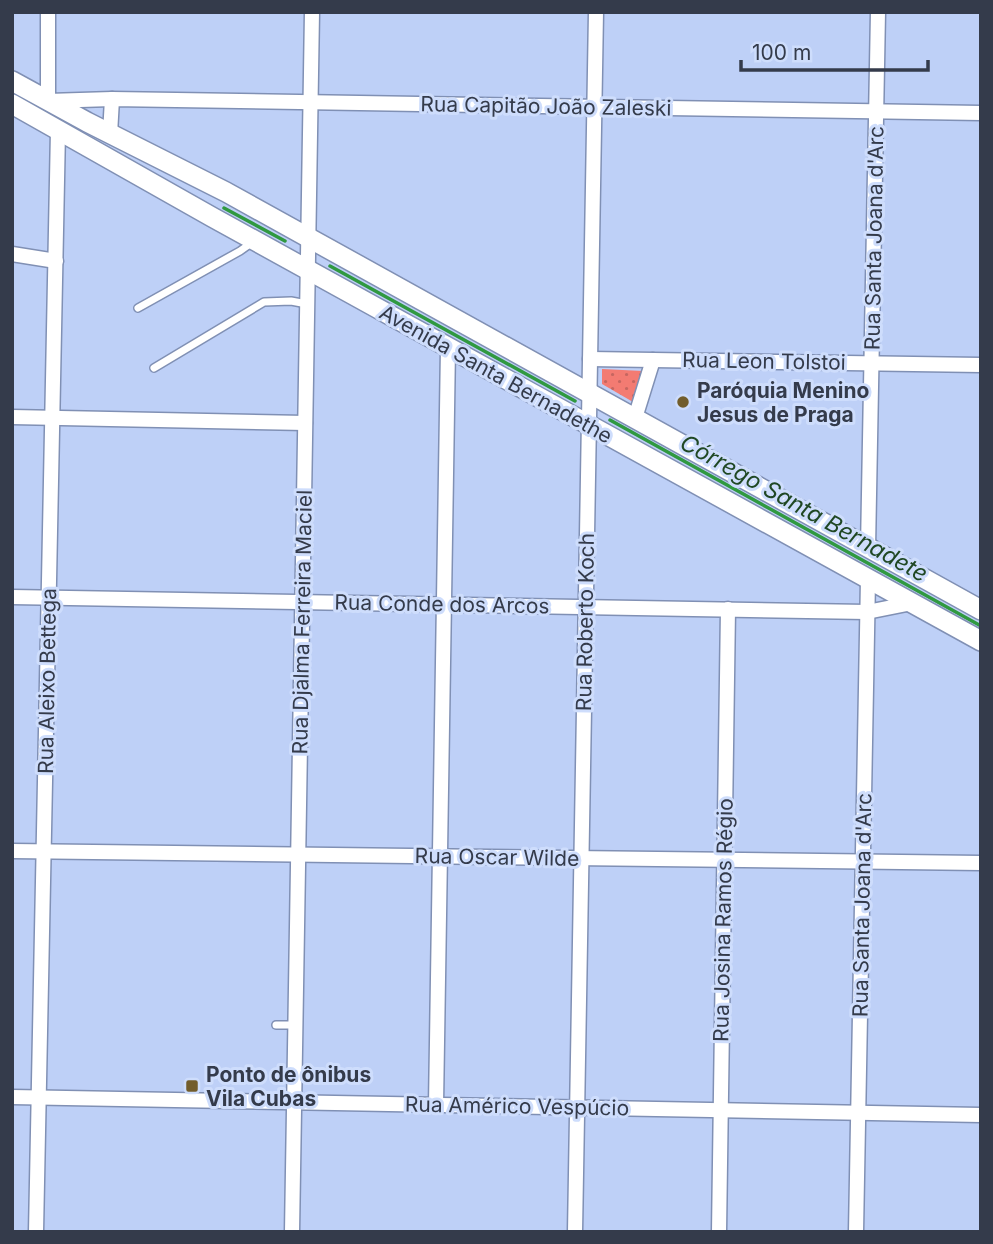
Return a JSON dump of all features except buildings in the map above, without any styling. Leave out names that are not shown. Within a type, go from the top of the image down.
[{"type":"main road","name":"Avenida Santa Bernadethe","points":[[12,81],[226,192],[981,610]]},
{"type":"main road","name":"Avenida Santa Bernadethe","points":[[12,104],[981,641]]},
{"type":"street","points":[[48,12],[48,101]]},
{"type":"street","name":"Rua Djalma Ferreira Maciel","points":[[292,1232],[312,12]]},
{"type":"street","name":"Rua Roberto Koch","points":[[575,1232],[596,12]]},
{"type":"street","name":"Rua Santa Joana d'Arc","points":[[869,548],[878,12]]},
{"type":"street","points":[[110,134],[112,99]]},
{"type":"street","name":"Rua Capitão João Zaleski","points":[[48,101],[112,99],[981,113]]},
{"type":"street","name":"Rua Aleixo Bettega","points":[[36,1232],[58,130]]},
{"type":"street","points":[[12,254],[56,261]]},
{"type":"street","points":[[436,1105],[448,348]]},
{"type":"street","name":"Rua Leon Tolstoi","points":[[590,359],[981,365]]},
{"type":"street","points":[[635,418],[653,360]]},
{"type":"street","points":[[12,417],[305,423]]},
{"type":"street","name":"Rua Santa Joana d'Arc","points":[[856,1232],[868,579]]},
{"type":"street","name":"Rua Conde dos Arcos","points":[[12,597],[867,612],[912,603]]},
{"type":"street","name":"Rua Josina Ramos Régio","points":[[719,1232],[728,609]]},
{"type":"street","name":"Rua Oscar Wilde","points":[[12,851],[981,863]]},
{"type":"street","name":"Rua Américo Vespúcio","points":[[12,1097],[981,1115]]},
{"type":"lane","points":[[138,308],[255,241]]},
{"type":"lane","points":[[153,368],[264,302],[291,301],[307,304]]},
{"type":"lane","points":[[276,1024],[296,1025]]},
{"type":"shaded area","points":[[602,369],[643,371],[633,402],[602,384]]},
{"type":"waterway","name":"Córrego Santa Bernadete","points":[[224,208],[285,241]]},
{"type":"waterway","name":"Córrego Santa Bernadete","points":[[330,266],[575,401]]},
{"type":"waterway","name":"Córrego Santa Bernadete","points":[[610,420],[981,626]]},
{"type":"place","name":"Paróquia Menino Jesus de Praga","points":[[683,402]]},
{"type":"place","name":"Ponto de ônibus Vila Cubas","points":[[192,1086]]}]
